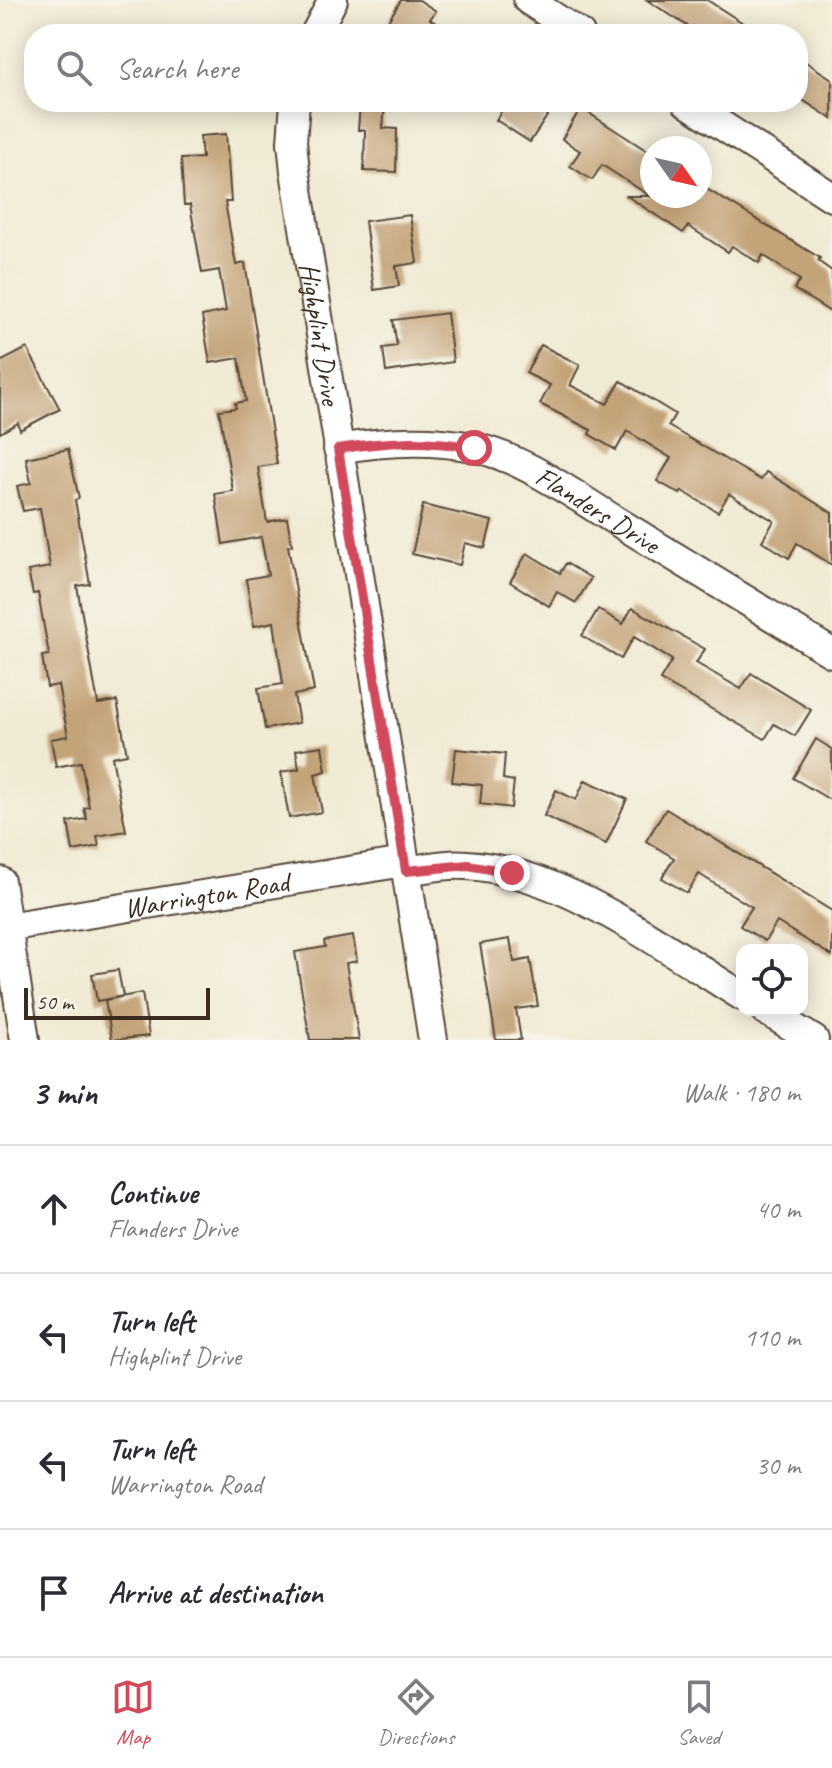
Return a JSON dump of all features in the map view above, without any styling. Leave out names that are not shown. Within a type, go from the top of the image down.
[{"type":"street","points":[[320,24],[333,0]]},
{"type":"street","points":[[528,0],[561,9]]},
{"type":"street","name":"Highplint Drive","points":[[294,112],[292,142],[295,171],[433,1040]]},
{"type":"street","points":[[701,112],[832,197]]},
{"type":"street","name":"Flanders Drive","points":[[338,449],[384,441],[409,441],[448,443],[498,455],[548,480],[832,653]]},
{"type":"street","name":"Warrington Road","points":[[7,927],[405,866],[468,865],[531,878],[589,903],[736,992]]},
{"type":"street","points":[[0,881],[25,1040]]},
{"type":"street","points":[[775,1016],[814,1040]]},
{"type":"building","points":[[401,0],[419,0],[436,11],[430,19],[438,24],[393,24],[388,21]]},
{"type":"building","points":[[647,0],[707,0],[744,24],[684,24]]},
{"type":"building","points":[[808,63],[832,79],[832,119],[808,103]]},
{"type":"building","points":[[359,112],[384,112],[383,128],[397,129],[396,172],[364,171],[365,130],[358,130]]},
{"type":"building","points":[[501,112],[549,113],[530,142],[496,120]]},
{"type":"building","points":[[579,112],[587,112],[640,146],[640,190],[602,165],[592,180],[570,166],[580,151],[562,139]]},
{"type":"building","points":[[226,134],[231,202],[225,202],[236,265],[245,263],[277,464],[258,467],[267,522],[287,518],[292,545],[288,546],[314,691],[294,695],[299,723],[265,729],[258,688],[283,684],[274,622],[254,626],[246,579],[268,575],[261,537],[223,544],[215,494],[233,491],[219,410],[236,408],[235,403],[246,401],[239,358],[210,363],[202,316],[226,311],[219,270],[202,273],[190,205],[184,205],[181,159],[202,158],[200,136]]},
{"type":"building","points":[[712,192],[820,258],[818,261],[832,271],[832,313],[794,289],[800,280],[763,255],[759,263],[732,246],[728,252],[688,226],[683,233],[645,208],[712,208]]},
{"type":"building","points":[[627,196],[640,196],[640,205]]},
{"type":"building","points":[[410,215],[417,263],[396,266],[399,286],[374,290],[365,221]]},
{"type":"building","points":[[447,313],[453,362],[386,372],[383,348],[397,346],[393,320]]},
{"type":"building","points":[[541,345],[580,365],[570,385],[607,404],[621,381],[675,414],[668,426],[761,480],[766,472],[832,513],[832,565],[797,543],[789,558],[762,541],[774,521],[729,494],[718,512],[682,491],[680,494],[657,481],[671,458],[627,431],[616,450],[589,434],[591,430],[540,404],[550,385],[526,373]]},
{"type":"building","points":[[27,348],[60,409],[20,430],[18,423],[0,433],[0,362]]},
{"type":"building","points":[[68,449],[79,498],[75,500],[90,584],[77,586],[98,704],[117,701],[127,754],[112,757],[126,831],[97,836],[99,846],[73,851],[68,822],[87,819],[84,808],[89,807],[81,762],[56,767],[51,739],[68,736],[58,685],[47,687],[42,656],[49,655],[38,593],[33,594],[28,571],[50,567],[40,508],[23,511],[17,486],[31,483],[26,458]]},
{"type":"building","points":[[423,505],[492,521],[485,548],[465,543],[460,565],[412,554]]},
{"type":"building","points":[[527,553],[560,573],[566,563],[591,578],[576,603],[557,592],[549,606],[510,582]]},
{"type":"building","points":[[632,608],[705,649],[696,663],[741,689],[751,673],[811,710],[795,736],[774,724],[765,739],[660,680],[672,660],[634,637],[621,659],[582,636],[598,609],[623,624]]},
{"type":"building","points":[[816,739],[832,749],[832,801],[793,778]]},
{"type":"building","points":[[322,746],[326,771],[315,774],[322,812],[289,818],[281,772],[299,769],[296,750]]},
{"type":"building","points":[[456,749],[505,754],[503,779],[514,781],[511,808],[480,804],[482,785],[452,782]]},
{"type":"building","points":[[585,780],[627,799],[606,844],[544,816],[556,790],[576,800]]},
{"type":"building","points":[[666,809],[832,911],[832,956],[777,922],[765,941],[740,926],[752,907],[699,874],[687,893],[662,878],[674,858],[646,841]]},
{"type":"building","points":[[353,936],[357,961],[346,963],[359,1040],[310,1040],[295,952],[325,947],[324,941]]},
{"type":"building","points":[[510,939],[514,962],[530,959],[538,1006],[516,1009],[521,1040],[496,1040],[480,944]]},
{"type":"building","points":[[118,970],[123,996],[97,1001],[92,974]]},
{"type":"building","points":[[142,993],[149,1036],[112,1040],[105,1000]]},
{"type":"route","points":[[474,448],[448,443],[384,441],[338,449],[406,871],[468,865],[512,873]]}]
